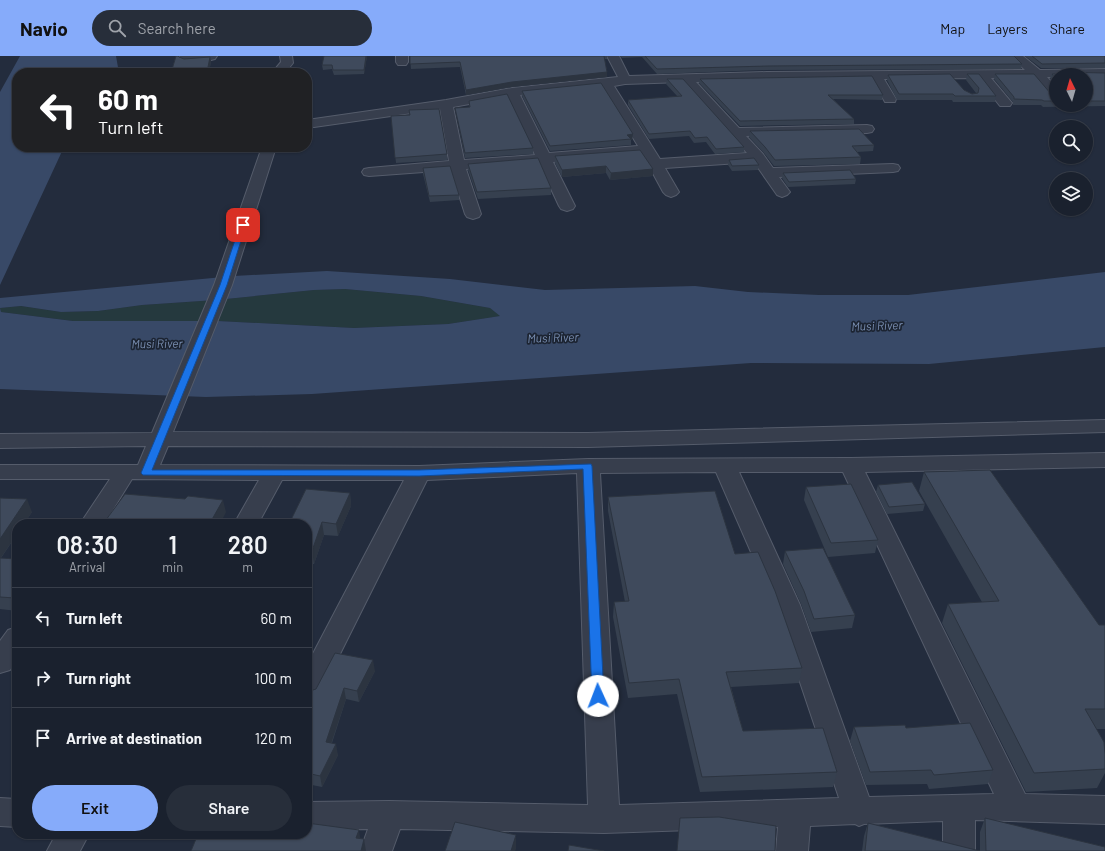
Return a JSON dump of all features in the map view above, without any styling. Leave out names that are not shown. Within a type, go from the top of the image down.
[{"type":"street","points":[[185,58],[211,56]]},
{"type":"street","points":[[282,68],[287,63],[286,56]]},
{"type":"street","points":[[295,68],[299,56]]},
{"type":"street","points":[[613,56],[625,80]]},
{"type":"street","points":[[1016,56],[1036,73],[1049,87]]},
{"type":"street","points":[[1071,60],[1081,68]]},
{"type":"street","points":[[966,62],[1005,102]]},
{"type":"street","points":[[314,123],[446,104],[512,92],[606,84],[625,80],[1049,73]]},
{"type":"street","points":[[953,74],[961,84]]},
{"type":"street","points":[[876,75],[890,99]]},
{"type":"street","points":[[686,78],[758,157],[782,192]]},
{"type":"street","points":[[606,84],[656,164],[671,192]]},
{"type":"street","points":[[512,92],[566,206]]},
{"type":"street","points":[[446,104],[457,164],[473,214]]},
{"type":"street","points":[[734,132],[867,129]]},
{"type":"street","points":[[369,172],[647,150]]},
{"type":"street","points":[[96,519],[136,473],[160,439],[223,285],[267,152]]},
{"type":"street","points":[[656,164],[758,157]]},
{"type":"street","points":[[769,173],[893,168]]},
{"type":"street","points":[[0,441],[160,439],[588,440],[1105,426]]},
{"type":"street","points":[[0,472],[419,473],[588,466],[851,465],[1105,460]]},
{"type":"street","points":[[724,465],[787,605],[859,812]]},
{"type":"street","points":[[851,465],[1016,807]]},
{"type":"street","points":[[588,466],[604,819]]},
{"type":"street","points":[[249,519],[274,473]]},
{"type":"street","points":[[312,682],[419,473]]},
{"type":"street","points":[[0,663],[12,645]]},
{"type":"street","points":[[312,816],[389,815],[604,819],[959,808],[1016,807],[1105,810]]},
{"type":"street","points":[[958,851],[959,808]]},
{"type":"street","points":[[0,812],[12,813]]},
{"type":"street","points":[[792,851],[795,813]]},
{"type":"street","points":[[376,851],[389,815]]},
{"type":"street","points":[[63,851],[70,839]]},
{"type":"green space","points":[[345,289],[421,296],[490,308],[501,316],[448,324],[354,328],[218,321],[73,321],[1,312],[0,308],[21,306],[61,312],[98,311],[142,305],[216,300],[314,290]]},
{"type":"water","points":[[20,56],[116,56],[118,68],[13,68]]},
{"type":"water","points":[[12,70],[12,152],[62,152],[0,285],[0,92]]},
{"type":"water","name":"Musi River","points":[[327,271],[450,279],[545,290],[695,286],[748,292],[819,295],[908,295],[1105,272],[1105,347],[929,364],[751,363],[312,394],[206,397],[0,389],[0,308],[0,298],[234,276]],"holes":[[[345,289],[421,296],[490,308],[500,316],[448,324],[354,328],[218,321],[73,321],[1,312],[0,308],[21,306],[61,312],[98,311],[142,305],[216,300],[314,290]]]},
{"type":"building","points":[[176,56],[184,59],[210,57],[208,68],[172,68]]},
{"type":"building","points":[[324,56],[366,56],[364,70],[333,70],[332,65],[322,65]]},
{"type":"building","points":[[410,56],[604,56],[607,72],[512,82],[466,90],[460,62],[410,64]]},
{"type":"building","points":[[645,56],[1014,56],[1022,64],[768,66],[657,69]]},
{"type":"building","points":[[1032,56],[1105,56],[1105,63],[1042,64]]},
{"type":"building","points":[[1093,73],[1105,73],[1105,101],[1093,101]]},
{"type":"building","points":[[950,74],[964,90],[972,94],[978,93],[979,88],[967,74],[979,74],[996,96],[899,94],[888,75]]},
{"type":"building","points":[[995,74],[1034,74],[1049,92],[1049,101],[1014,99],[1014,97]]},
{"type":"building","points":[[872,76],[883,95],[828,95],[854,119],[740,121],[700,79]]},
{"type":"building","points":[[667,79],[683,79],[744,147],[716,149],[707,137],[695,138],[690,131],[649,134],[628,100],[682,96]]},
{"type":"building","points":[[601,83],[633,134],[627,135],[631,139],[550,146],[522,91]]},
{"type":"building","points":[[507,94],[533,148],[465,153],[455,108],[470,107],[469,101]]},
{"type":"building","points":[[439,109],[447,154],[395,158],[391,116],[410,115],[409,110]]},
{"type":"building","points":[[859,129],[874,145],[852,146],[861,157],[775,160],[750,131]]},
{"type":"building","points":[[640,150],[653,169],[611,173],[606,166],[562,170],[555,156]]},
{"type":"building","points":[[538,158],[551,188],[477,192],[468,164]]},
{"type":"building","points":[[754,158],[759,165],[732,166],[729,160]]},
{"type":"building","points":[[450,166],[459,195],[429,196],[423,168]]},
{"type":"building","points":[[850,170],[856,179],[789,182],[783,173]]},
{"type":"building","points":[[990,470],[1099,625],[1105,625],[1105,709],[1085,709],[1104,742],[1105,769],[1034,773],[948,604],[999,601],[924,472]]},
{"type":"building","points":[[912,482],[925,504],[889,507],[878,485]]},
{"type":"building","points":[[851,484],[878,540],[831,543],[806,487]]},
{"type":"building","points":[[306,489],[350,493],[336,524],[322,522],[312,551],[312,519],[291,519]]},
{"type":"building","points":[[715,491],[735,554],[758,552],[775,591],[802,668],[726,672],[743,731],[823,728],[837,772],[702,777],[679,679],[629,683],[614,602],[629,601],[608,497]]},
{"type":"building","points":[[125,494],[185,499],[188,496],[223,500],[212,519],[107,519]]},
{"type":"building","points":[[0,498],[27,499],[12,519],[0,539]]},
{"type":"building","points":[[823,548],[855,615],[814,619],[804,591],[785,551]]},
{"type":"building","points":[[0,558],[12,559],[12,598],[0,597]]},
{"type":"building","points":[[335,653],[373,660],[357,691],[344,688],[326,742],[336,744],[320,776],[312,774],[312,690],[316,689]]},
{"type":"building","points":[[970,723],[993,770],[934,775],[931,770],[870,772],[854,727],[905,725],[906,728]]},
{"type":"building","points":[[719,817],[776,826],[775,851],[677,851],[680,818]]},
{"type":"building","points":[[985,818],[1105,847],[1105,851],[986,851]]},
{"type":"building","points":[[455,822],[516,835],[511,851],[445,851]]},
{"type":"building","points":[[868,823],[980,851],[865,851]]},
{"type":"building","points":[[312,824],[359,830],[356,838],[364,839],[361,851],[191,851],[196,839],[312,839]]},
{"type":"building","points":[[569,845],[604,851],[568,851]]},
{"type":"route","points":[[243,225],[223,285],[146,473],[419,473],[588,466],[598,696]]}]
